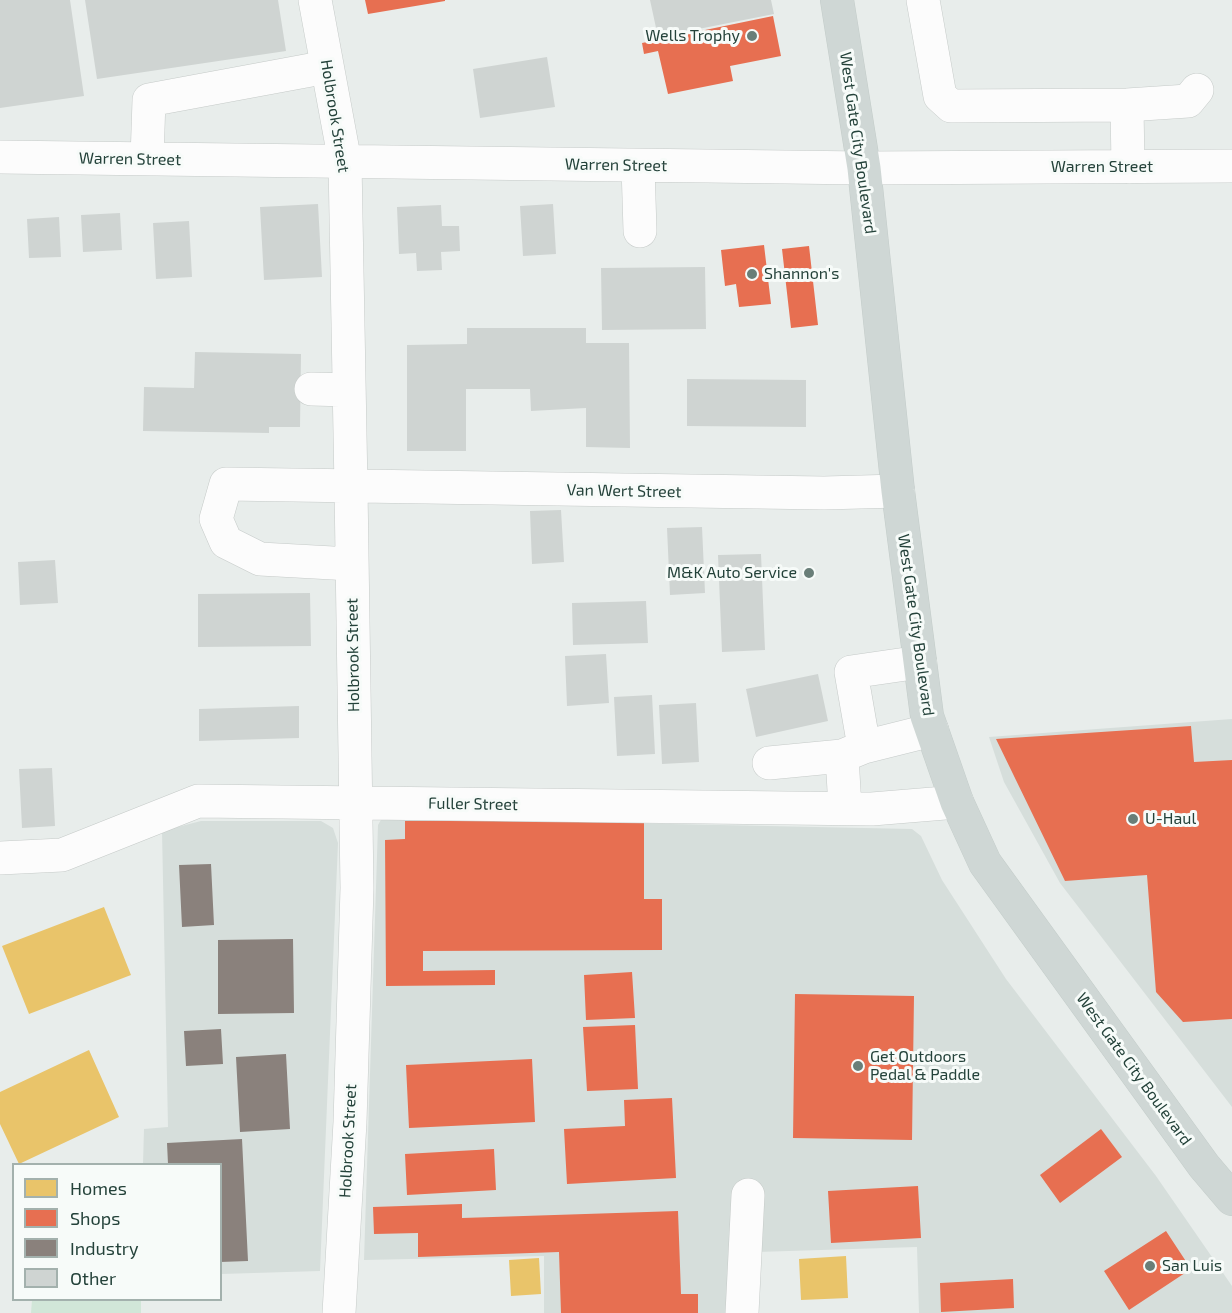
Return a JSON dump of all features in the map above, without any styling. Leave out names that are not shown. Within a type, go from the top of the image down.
[{"type":"main road","name":"West Gate City Boulevard","points":[[837,0],[864,168],[898,491],[927,716],[957,802],[985,863],[1204,1166],[1232,1199]]},
{"type":"street","name":"Holbrook Street","points":[[315,0],[345,162],[351,488],[356,802],[355,1000],[339,1313]]},
{"type":"street","points":[[923,0],[940,96],[951,106],[1127,105],[1188,101],[1197,90]]},
{"type":"street","points":[[147,159],[149,100],[327,67]]},
{"type":"street","points":[[1127,105],[1128,167]]},
{"type":"street","name":"Warren Street","points":[[0,157],[864,168],[1232,166]]},
{"type":"street","points":[[638,166],[640,231]]},
{"type":"street","points":[[311,389],[349,390]]},
{"type":"street","name":"Van Wert Street","points":[[351,564],[260,559],[226,542],[216,519],[226,484],[351,488],[898,491]]},
{"type":"street","points":[[845,808],[853,752],[851,672],[920,662]]},
{"type":"street","points":[[769,763],[853,752],[932,730]]},
{"type":"street","name":"Fuller Street","points":[[0,858],[62,855],[198,801],[872,809],[957,802]]},
{"type":"street","points":[[742,1313],[748,1195]]},
{"type":"shaded area","name":"U-Haul","points":[[1232,719],[1232,1107],[1060,883],[1004,782],[989,737]]},
{"type":"shaded area","points":[[382,818],[912,829],[921,836],[942,880],[1006,979],[1156,1176],[1232,1286],[1232,1313],[919,1313],[917,1247],[757,1252],[729,1313],[544,1313],[544,1256],[364,1260],[378,825]]},
{"type":"shaded area","points":[[201,821],[321,821],[333,828],[338,843],[320,1271],[222,1274],[222,1163],[143,1163],[144,1129],[168,1127],[162,831]]},
{"type":"green space","points":[[32,1301],[141,1301],[141,1313],[31,1313]]},
{"type":"building: Homes","points":[[104,907],[131,975],[29,1014],[2,946]]},
{"type":"building: Homes","points":[[89,1050],[119,1117],[19,1163],[0,1124],[0,1092]]},
{"type":"building: Homes","points":[[846,1256],[848,1298],[801,1300],[799,1259]]},
{"type":"building: Homes","points":[[539,1258],[541,1294],[511,1296],[509,1260]]},
{"type":"building: Shops","points":[[365,0],[445,0],[445,1],[368,14]]},
{"type":"building: Shops","points":[[773,16],[781,56],[730,66],[733,81],[668,94],[658,51],[644,54],[642,43]]},
{"type":"building: Shops","points":[[764,245],[771,304],[739,307],[736,284],[725,286],[721,250]]},
{"type":"building: Shops","points":[[809,246],[818,325],[791,328],[782,249]]},
{"type":"building: Shops","name":"U-Haul","points":[[1191,726],[1194,762],[1232,760],[1232,1019],[1183,1022],[1156,992],[1147,875],[1065,881],[996,739]]},
{"type":"building: Shops","points":[[644,820],[644,899],[662,899],[662,950],[423,951],[423,971],[495,970],[495,985],[386,986],[385,840],[405,839],[405,821]]},
{"type":"building: Shops","points":[[632,972],[635,1018],[586,1020],[584,975]]},
{"type":"building: Shops","points":[[795,994],[914,996],[912,1140],[793,1138]]},
{"type":"building: Shops","points":[[635,1025],[638,1089],[587,1091],[583,1027]]},
{"type":"building: Shops","points":[[532,1059],[535,1122],[409,1128],[406,1065]]},
{"type":"building: Shops","points":[[672,1098],[676,1178],[567,1184],[564,1129],[625,1126],[624,1100]]},
{"type":"building: Shops","points":[[1101,1129],[1122,1157],[1060,1203],[1040,1175]]},
{"type":"building: Shops","points":[[494,1149],[496,1190],[407,1195],[405,1154]]},
{"type":"building: Shops","points":[[918,1186],[921,1238],[831,1243],[828,1191]]},
{"type":"building: Shops","points":[[462,1204],[462,1218],[678,1211],[681,1294],[698,1294],[698,1313],[561,1313],[559,1252],[418,1257],[418,1233],[374,1234],[373,1207]]},
{"type":"building: Shops","points":[[1166,1231],[1191,1269],[1129,1310],[1104,1271]]},
{"type":"building: Shops","points":[[1013,1279],[1014,1308],[941,1312],[940,1283]]},
{"type":"building: Industry","points":[[211,864],[214,925],[182,927],[179,865]]},
{"type":"building: Industry","points":[[293,939],[294,1013],[218,1014],[218,940]]},
{"type":"building: Industry","points":[[221,1029],[223,1064],[186,1066],[184,1031]]},
{"type":"building: Industry","points":[[286,1054],[290,1129],[240,1132],[236,1057]]},
{"type":"building: Industry","points":[[242,1139],[248,1261],[222,1262],[222,1163],[168,1163],[167,1143]]},
{"type":"building: Other","points":[[0,0],[70,0],[84,96],[0,108]]},
{"type":"building: Other","points":[[85,0],[278,0],[286,51],[97,79]]},
{"type":"building: Other","points":[[650,0],[771,0],[774,14],[658,37]]},
{"type":"building: Other","points":[[547,57],[555,107],[480,118],[473,69]]},
{"type":"building: Other","points":[[318,204],[322,277],[264,280],[260,207]]},
{"type":"building: Other","points":[[553,204],[556,254],[523,256],[520,206]]},
{"type":"building: Other","points":[[441,205],[442,226],[459,226],[460,251],[441,252],[442,270],[417,271],[416,253],[399,254],[397,207]]},
{"type":"building: Other","points":[[120,213],[122,250],[83,252],[81,215]]},
{"type":"building: Other","points":[[59,217],[61,257],[29,258],[27,219]]},
{"type":"building: Other","points":[[189,221],[192,277],[156,279],[153,223]]},
{"type":"building: Other","points":[[705,267],[706,329],[602,330],[601,268]]},
{"type":"building: Other","points":[[467,328],[586,328],[586,343],[629,343],[630,448],[586,447],[586,408],[531,411],[530,389],[466,389],[466,451],[407,451],[407,345],[467,344]]},
{"type":"building: Other","points":[[195,352],[301,354],[300,427],[269,427],[269,433],[143,431],[144,387],[194,388]]},
{"type":"building: Other","points":[[687,379],[806,380],[806,427],[687,426]]},
{"type":"building: Other","points":[[561,510],[564,562],[532,564],[530,511]]},
{"type":"building: Other","points":[[702,527],[705,593],[670,595],[667,528]]},
{"type":"building: Other","points":[[761,554],[765,650],[722,652],[718,555]]},
{"type":"building: Other","points":[[55,560],[58,603],[20,605],[18,562]]},
{"type":"building: Other","points":[[310,593],[311,646],[198,647],[198,594]]},
{"type":"building: Other","points":[[646,601],[648,643],[573,645],[572,603]]},
{"type":"building: Other","points":[[606,654],[609,703],[567,706],[565,656]]},
{"type":"building: Other","points":[[818,674],[828,721],[756,737],[746,689]]},
{"type":"building: Other","points":[[652,695],[655,754],[617,756],[614,697]]},
{"type":"building: Other","points":[[696,703],[699,762],[662,764],[659,705]]},
{"type":"building: Other","points":[[299,706],[299,738],[199,741],[199,709]]},
{"type":"building: Other","points":[[52,768],[55,826],[22,828],[19,769]]},
{"type":"place","name":"Wells Trophy","points":[[752,36]]},
{"type":"place","name":"Shannon's","points":[[752,274]]},
{"type":"place","name":"M&K Auto Service","points":[[809,573]]},
{"type":"place","name":"U-Haul","points":[[1133,819]]},
{"type":"place","name":"Get Outdoors Pedal & Paddle","points":[[858,1066]]},
{"type":"place","name":"San Luis","points":[[1150,1266]]}]
